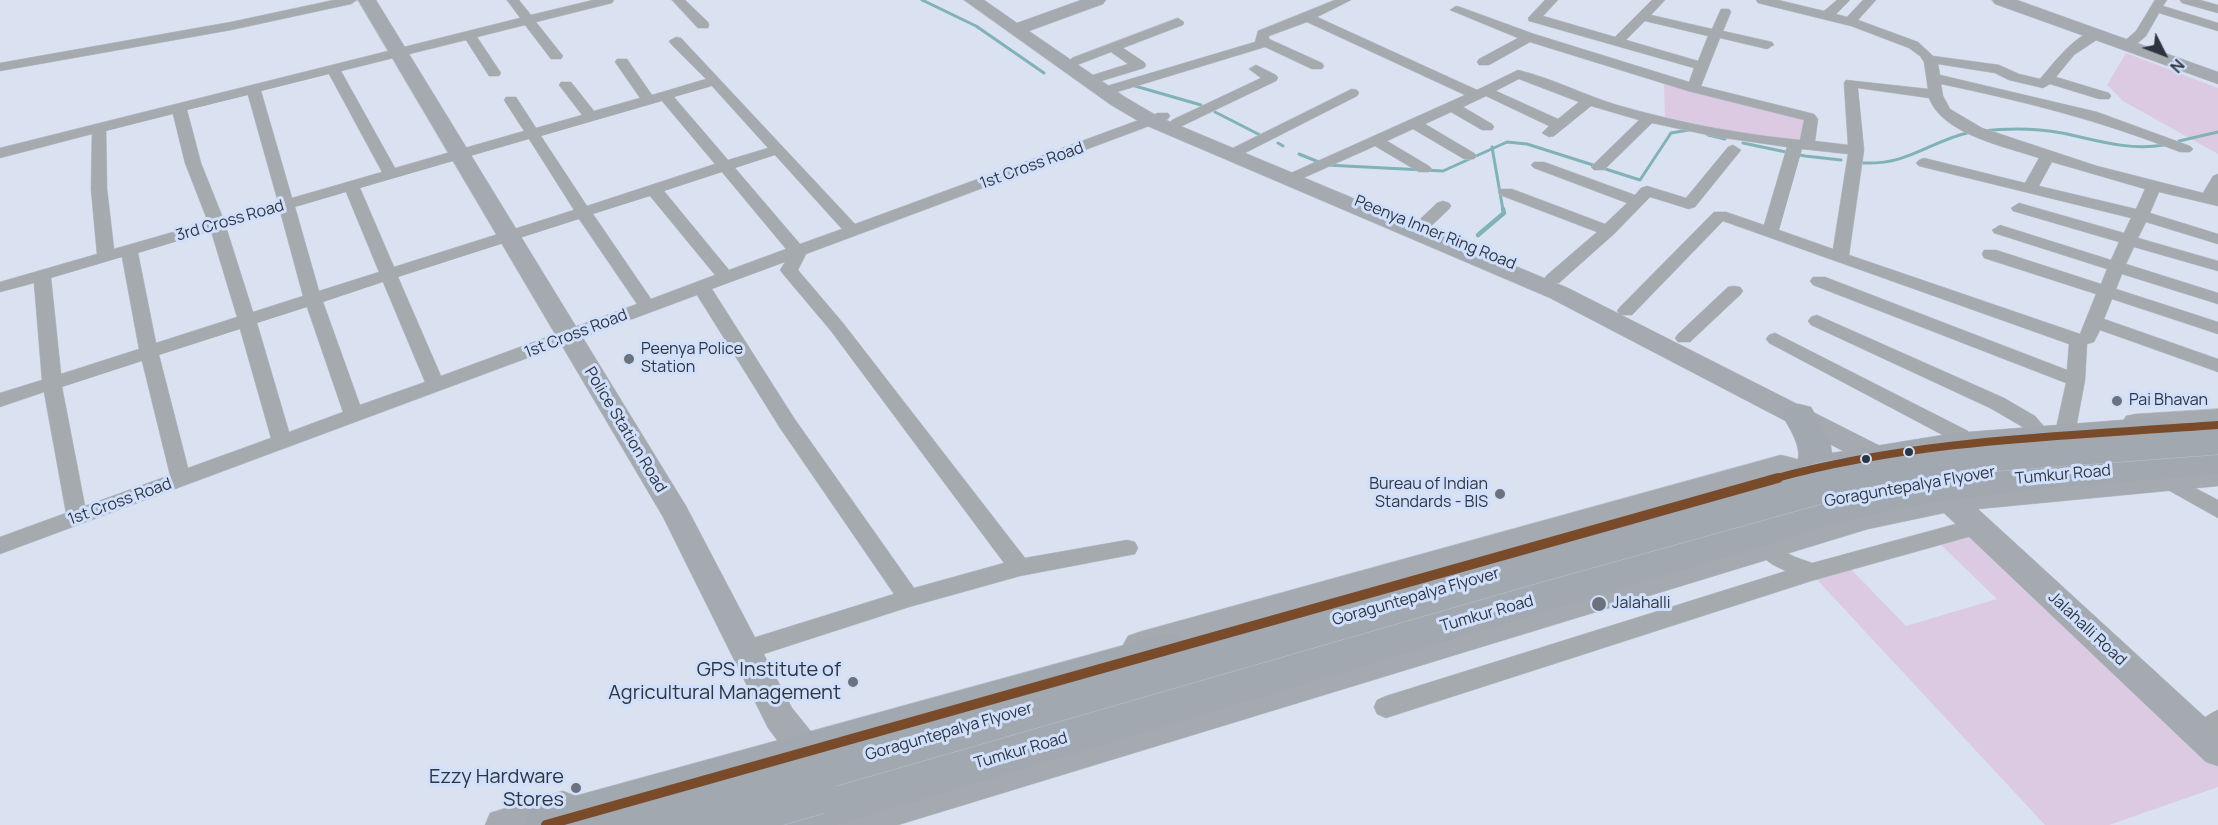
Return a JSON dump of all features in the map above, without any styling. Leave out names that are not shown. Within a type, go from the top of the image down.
[{"type":"highway","points":[[1799,416],[1813,441],[1810,469]]},
{"type":"highway","points":[[546,825],[639,814],[802,747],[1810,469],[1893,454],[2007,440],[2218,425]]},
{"type":"highway","name":"Goraguntepalya Flyover","points":[[639,814],[1822,483],[1902,468],[1990,456],[2218,438]]},
{"type":"highway","name":"Goraguntepalya Flyover","points":[[712,825],[1416,618],[1836,498],[1967,474],[2029,467],[2218,454]]},
{"type":"highway","name":"Tumkur Road","points":[[768,825],[829,818],[1840,510],[1951,502],[2040,476],[2154,474],[2218,462]]},
{"type":"street","points":[[0,67],[231,26],[351,0]]},
{"type":"street","name":"Police Station Road","points":[[367,0],[676,514],[780,718],[802,747],[829,818]]},
{"type":"street","points":[[513,0],[556,56]]},
{"type":"street","points":[[0,153],[608,0]]},
{"type":"street","points":[[678,0],[703,25]]},
{"type":"street","name":"Peenya Inner Ring Road","points":[[972,0],[1077,61],[1131,101],[1164,120],[1559,293],[1799,416],[1893,454]]},
{"type":"street","name":"Peenya Inner Ring Road","points":[[987,0],[1118,101],[1420,228],[1553,279],[1626,311],[1684,338],[1825,412],[1893,454]]},
{"type":"street","points":[[1021,27],[1097,0]]},
{"type":"street","points":[[1105,83],[1262,44],[1263,34],[1345,0]]},
{"type":"street","points":[[1552,0],[1534,18],[1701,66]]},
{"type":"street","points":[[1616,43],[1659,0]]},
{"type":"street","points":[[1762,0],[1826,16],[1905,40],[1924,52],[1932,65],[1934,94],[1944,113],[1978,131],[2048,156],[2154,187],[2213,200],[2218,179]]},
{"type":"street","points":[[1812,0],[1840,3]]},
{"type":"street","points":[[1849,23],[1870,0]]},
{"type":"street","points":[[2001,0],[2218,78]]},
{"type":"street","points":[[2186,0],[2218,9]]},
{"type":"street","points":[[1826,16],[1840,3]]},
{"type":"street","points":[[2127,45],[2140,33],[2159,3]]},
{"type":"street","points":[[2159,3],[2218,18]]},
{"type":"street","points":[[2159,3],[2218,27]]},
{"type":"street","points":[[1456,9],[1529,37],[1693,88],[1809,117],[1811,119],[1797,149],[1771,231]]},
{"type":"street","points":[[1693,88],[1725,12]]},
{"type":"street","points":[[1307,17],[1481,93],[1554,129],[1589,101]]},
{"type":"street","points":[[1643,17],[1716,34],[1764,52],[1773,30]]},
{"type":"street","points":[[1077,61],[1178,22]]},
{"type":"street","points":[[1928,59],[1999,69],[2014,77],[2043,84],[2069,52],[2096,34]]},
{"type":"street","points":[[469,36],[494,73]]},
{"type":"street","points":[[1484,62],[1529,37]]},
{"type":"street","points":[[676,41],[854,232]]},
{"type":"street","points":[[1262,41],[1317,66]]},
{"type":"street","points":[[1105,83],[1139,64],[1113,47]]},
{"type":"street","points":[[622,62],[726,167],[798,253],[789,270],[837,327],[1020,567]]},
{"type":"street","name":"1st Cross Road","points":[[0,546],[1164,120],[1271,78],[1256,69]]},
{"type":"street","points":[[333,70],[391,174]]},
{"type":"street","points":[[1296,176],[1481,93],[1518,74],[1589,101],[1650,117],[1797,149],[1856,150]]},
{"type":"street","points":[[1933,78],[2070,108],[2118,122],[2185,149]]},
{"type":"street","points":[[2048,79],[2104,96]]},
{"type":"street","name":"3rd Cross Road","points":[[0,287],[715,81]]},
{"type":"street","points":[[1840,258],[1856,150],[1851,83],[1934,94]]},
{"type":"street","points":[[566,85],[591,117]]},
{"type":"street","points":[[254,90],[313,299],[354,416]]},
{"type":"street","points":[[1238,151],[1352,93]]},
{"type":"street","points":[[511,100],[583,213],[648,307]]},
{"type":"street","points":[[1452,106],[1487,127]]},
{"type":"street","points":[[179,109],[193,162],[217,224],[247,320],[282,443]]},
{"type":"street","points":[[1599,167],[1650,117]]},
{"type":"street","points":[[1414,123],[1469,156]]},
{"type":"street","points":[[99,129],[99,189],[106,256]]},
{"type":"street","points":[[1375,140],[1424,169]]},
{"type":"street","points":[[0,400],[776,150]]},
{"type":"street","points":[[1689,204],[1732,150]]},
{"type":"street","points":[[2030,188],[2048,156]]},
{"type":"street","points":[[1924,163],[2141,215],[2218,239]]},
{"type":"street","points":[[1539,165],[1637,201]]},
{"type":"street","points":[[351,186],[436,386]]},
{"type":"street","points":[[1553,279],[1608,231],[1647,191],[1771,231],[1840,258],[2078,341],[2088,338],[2116,267],[2154,187]]},
{"type":"street","points":[[654,190],[727,279]]},
{"type":"street","points":[[1506,192],[1608,231]]},
{"type":"street","points":[[1420,228],[1443,206]]},
{"type":"street","points":[[2019,208],[2218,266]]},
{"type":"street","points":[[1626,311],[1720,215]]},
{"type":"street","points":[[2000,230],[2218,299]]},
{"type":"street","points":[[129,250],[149,352],[181,480]]},
{"type":"street","points":[[1990,254],[2218,328]]},
{"type":"street","points":[[42,275],[52,383],[77,518]]},
{"type":"street","points":[[1819,281],[2076,380]]},
{"type":"street","points":[[702,288],[787,423],[909,598]]},
{"type":"street","points":[[1684,338],[1734,291]]},
{"type":"street","points":[[1817,321],[1997,403],[2028,421],[2037,430]]},
{"type":"street","points":[[2094,322],[2218,366]]},
{"type":"street","points":[[1775,339],[1962,436]]},
{"type":"street","points":[[2066,428],[2076,380],[2078,341]]},
{"type":"street","points":[[1893,454],[1930,442],[1962,436],[2218,418]]},
{"type":"street","name":"Jalahalli Road","points":[[1893,454],[1951,502],[2213,736]]},
{"type":"street","points":[[2154,474],[2218,476]]},
{"type":"street","points":[[2154,474],[2218,510]]},
{"type":"street","points":[[829,818],[1868,518],[1951,502]]},
{"type":"street","points":[[1386,707],[1811,572],[1951,502]]},
{"type":"street","points":[[745,651],[909,598],[1020,567],[1127,548]]},
{"type":"street","points":[[1768,548],[1782,560],[1811,572]]},
{"type":"street","points":[[503,825],[802,747]]},
{"type":"shaded area","points":[[2126,53],[2218,88],[2218,154],[2123,101],[2107,85]]},
{"type":"shaded area","points":[[1664,82],[1815,118],[1809,147],[1665,117]]},
{"type":"shaded area","points":[[1965,531],[2218,766],[2218,787],[2109,825],[2045,825],[1808,570],[1843,561],[1906,626],[1997,599],[1935,539]]},
{"type":"waterway","points":[[922,0],[976,26],[1044,73]]},
{"type":"waterway","points":[[1135,86],[1201,105]]},
{"type":"waterway","points":[[1215,112],[1262,136]]},
{"type":"waterway","points":[[1982,131],[2032,129],[2125,146],[2164,145]]},
{"type":"waterway","points":[[1492,149],[1507,142],[1527,144],[1640,180],[1671,133],[1689,130]]},
{"type":"waterway","points":[[1863,163],[1894,160],[1971,132]]},
{"type":"waterway","points":[[2179,141],[2218,132]]},
{"type":"waterway","points":[[1708,135],[1725,139]]},
{"type":"waterway","points":[[1278,143],[1283,146]]},
{"type":"waterway","points":[[1743,143],[1805,156],[1841,160]]},
{"type":"waterway","points":[[1299,154],[1326,165],[1443,171],[1492,149]]},
{"type":"waterway","points":[[1492,149],[1503,210]]},
{"type":"waterway","points":[[1478,235],[1504,213],[1503,209]]},
{"type":"transit line","points":[[546,825],[1817,467],[1955,445],[2218,425]]},
{"type":"place","name":"Peenya Police Station","points":[[629,359]]},
{"type":"place","name":"Pai Bhavan","points":[[2117,401]]},
{"type":"place","name":"Bureau of Indian Standards - BIS","points":[[1500,494]]},
{"type":"place","name":"Jalahalli","points":[[1599,604]]},
{"type":"place","name":"GPS Institute of Agricultural Management","points":[[853,682]]},
{"type":"place","name":"Ezzy Hardware Stores","points":[[576,788]]}]
